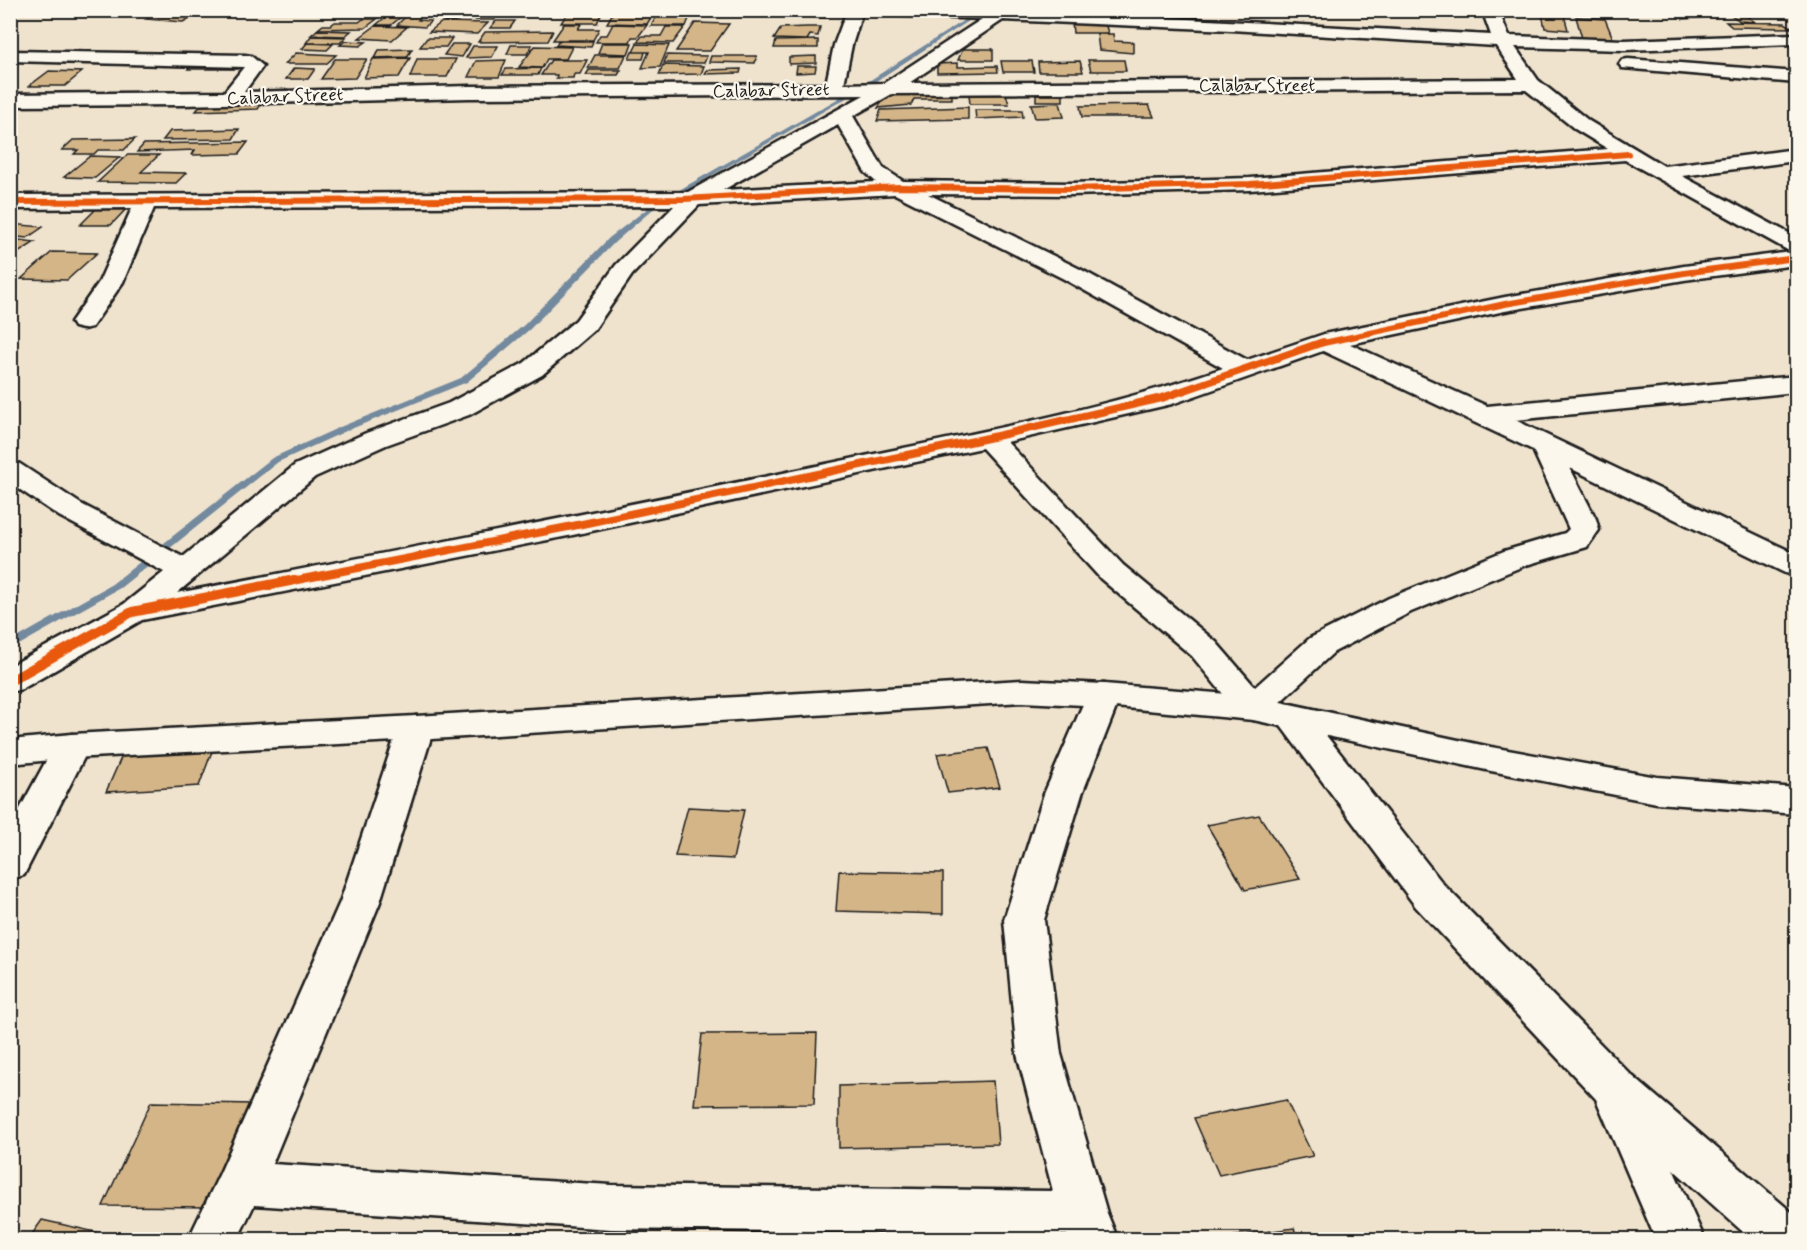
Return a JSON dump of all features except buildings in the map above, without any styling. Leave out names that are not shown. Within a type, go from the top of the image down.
[{"type":"street","points":[[834,89],[843,45],[855,10]]},
{"type":"street","points":[[885,10],[1326,30],[1538,43],[1624,45],[1797,39]]},
{"type":"street","points":[[1312,10],[1326,30]]},
{"type":"street","points":[[1490,10],[1502,41],[1531,84],[1582,125],[1660,173],[1797,246]]},
{"type":"street","points":[[132,612],[169,562],[305,471],[376,439],[459,409],[533,369],[585,325],[624,270],[688,199],[842,114],[999,14]]},
{"type":"street","points":[[1538,43],[1573,57],[1604,62],[1797,78]]},
{"type":"street","points":[[10,56],[245,60],[254,66],[229,98]]},
{"type":"street","name":"Calabar Street","points":[[10,100],[103,101],[325,93],[1531,84]]},
{"type":"street","points":[[842,114],[875,172],[898,187],[1072,274],[1246,370]]},
{"type":"street","points":[[10,202],[688,199],[898,187],[1070,189],[1250,184],[1628,154]]},
{"type":"street","points":[[1660,173],[1797,155]]},
{"type":"street","points":[[83,322],[111,282],[146,202]]},
{"type":"street","points":[[10,681],[132,612],[568,527],[988,438],[1162,398],[1324,342],[1505,304],[1684,273],[1797,258]]},
{"type":"street","points":[[1324,342],[1483,415],[1797,566]]},
{"type":"street","points":[[1483,415],[1797,384]]},
{"type":"street","points":[[988,438],[1112,572],[1204,649],[1253,708]]},
{"type":"street","points":[[1253,708],[1322,645],[1400,605],[1515,558],[1576,540],[1584,530],[1581,519],[1544,444]]},
{"type":"street","points":[[10,470],[70,510],[169,562]]},
{"type":"street","points":[[10,752],[1022,691],[1104,695],[1253,708],[1491,759],[1657,790],[1797,801]]},
{"type":"street","points":[[240,1183],[611,1207],[1088,1226],[1039,1054],[1024,920],[1063,794],[1104,695]]},
{"type":"street","points":[[1293,718],[1430,896],[1614,1088],[1788,1239]]},
{"type":"street","points":[[212,1239],[240,1183],[360,902],[416,729]]},
{"type":"street","points":[[10,865],[72,747]]},
{"type":"street","points":[[1614,1088],[1682,1239]]},
{"type":"waterway","points":[[10,647],[116,586],[275,460],[343,429],[464,380],[527,327],[612,240],[650,209],[874,80],[984,10]]},
{"type":"cycle path","points":[[10,202],[684,199],[898,187],[1070,189],[1250,184],[1628,154]]},
{"type":"cycle path","points":[[10,681],[132,612],[568,527],[988,438],[1162,398],[1324,342],[1505,304],[1684,273],[1796,258]]}]
